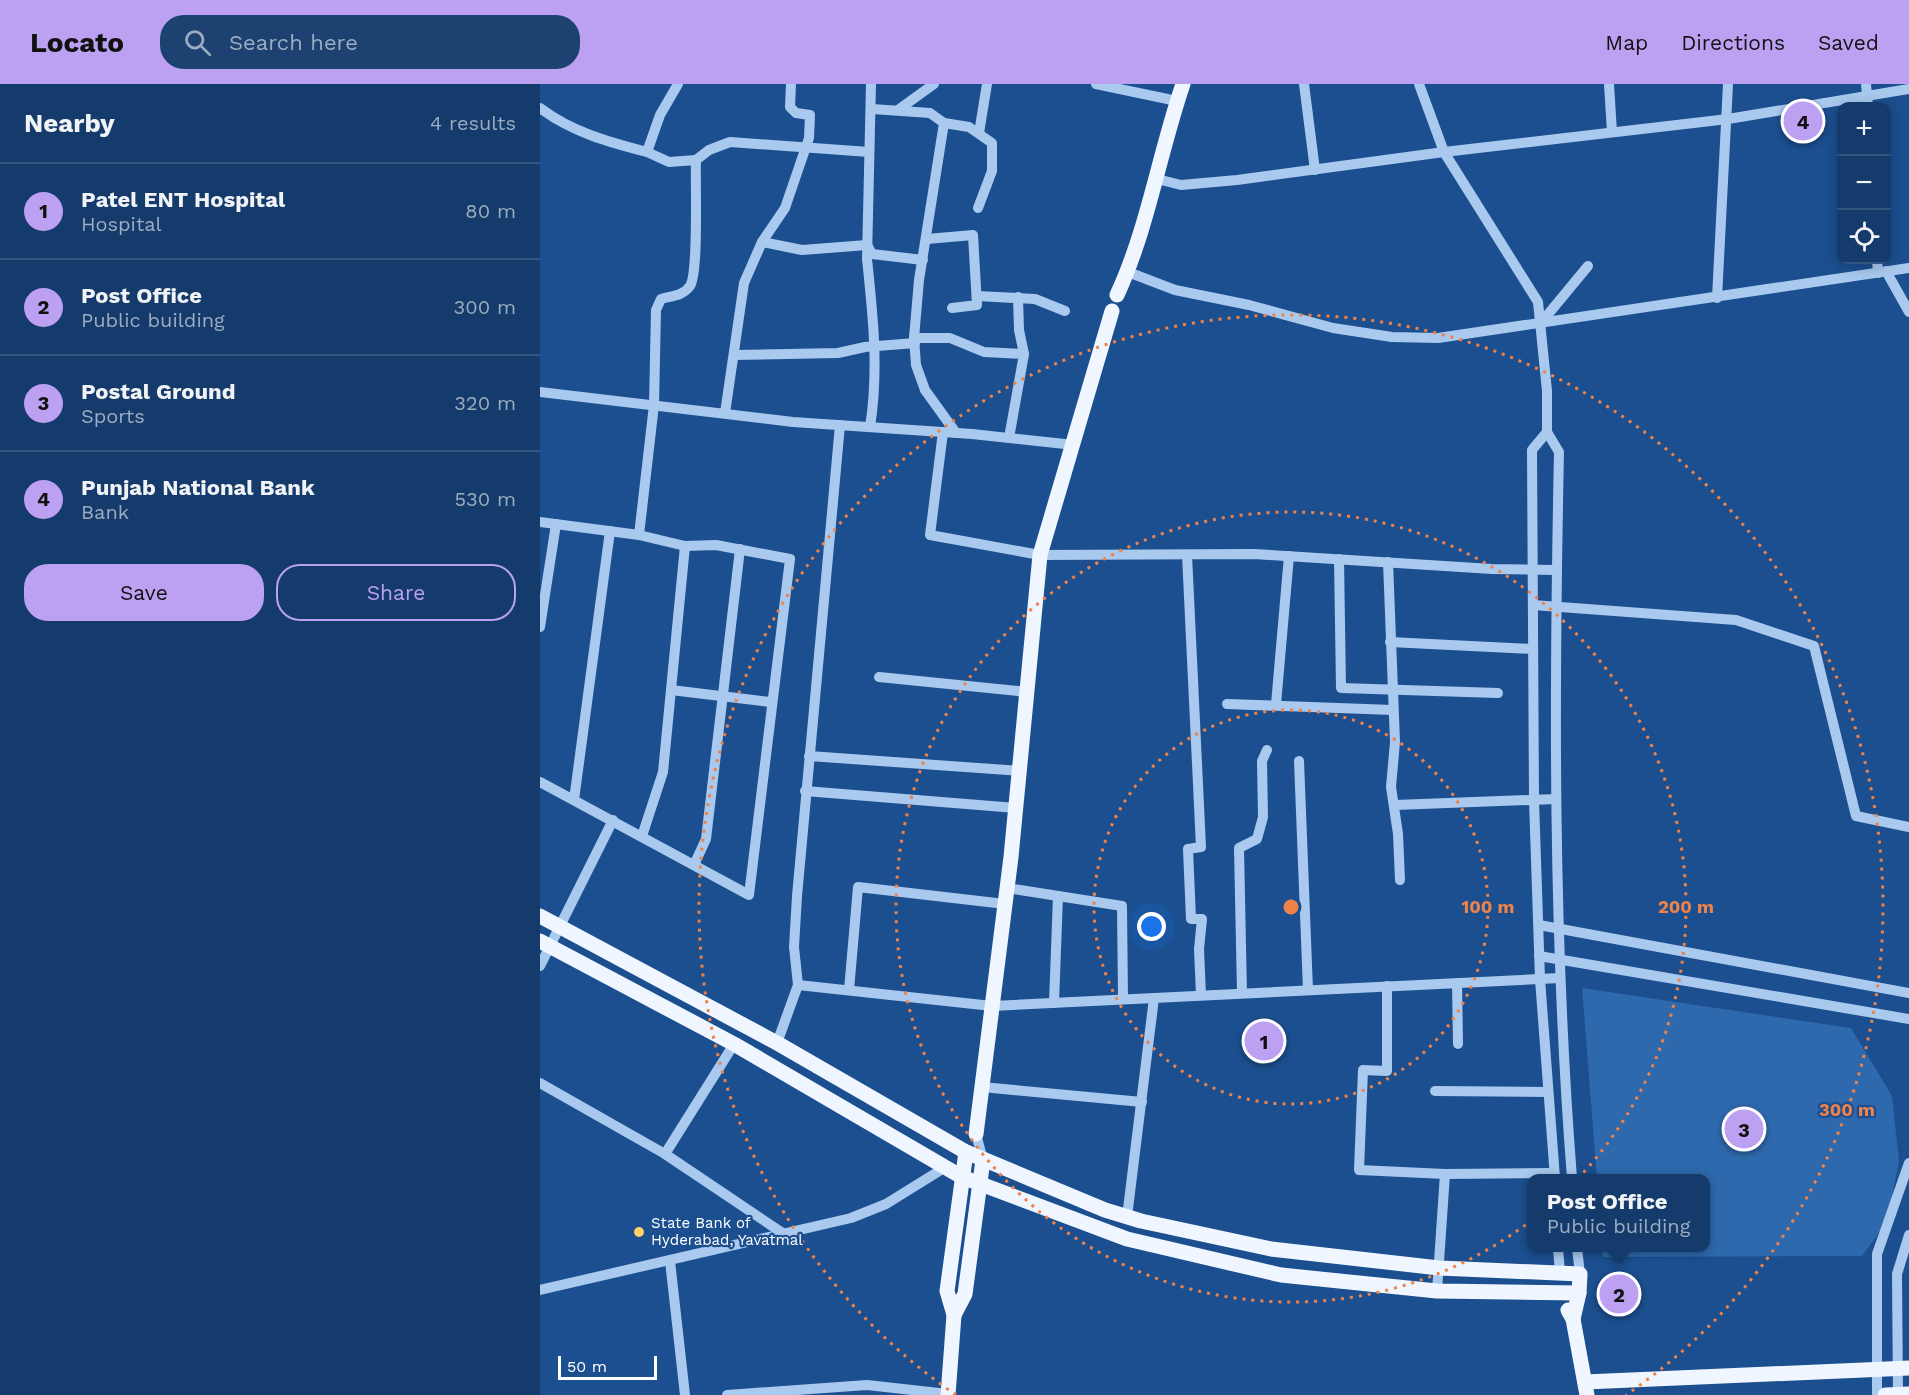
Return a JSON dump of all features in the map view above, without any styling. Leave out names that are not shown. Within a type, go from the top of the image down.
[{"type":"main road","points":[[1118,295],[1128,272],[1157,179],[1183,84]]},
{"type":"main road","points":[[976,1134],[1016,808],[1040,555],[1112,311]]},
{"type":"main road","points":[[540,916],[777,1043],[966,1152],[1127,1217],[1271,1249],[1438,1268],[1580,1274],[1579,1293],[1573,1319]]},
{"type":"main road","points":[[545,943],[734,1044],[962,1178],[1126,1239],[1281,1275],[1437,1291],[1579,1293]]},
{"type":"main road","points":[[948,1394],[954,1314],[947,1291],[966,1152]]},
{"type":"main road","points":[[954,1314],[965,1294],[983,1160]]},
{"type":"main road","points":[[1560,1273],[1560,1293],[1573,1319],[1586,1389],[1903,1368]]},
{"type":"main road","points":[[1885,1395],[1909,1394]]},
{"type":"street","points":[[647,152],[660,115],[678,84]]},
{"type":"street","points":[[724,414],[744,283],[762,242],[785,208],[809,138],[810,115],[796,113],[790,107],[791,84]]},
{"type":"street","points":[[870,427],[876,363],[867,245],[871,84]]},
{"type":"street","points":[[898,110],[934,84]]},
{"type":"street","points":[[979,133],[987,84]]},
{"type":"street","points":[[1096,84],[1177,101]]},
{"type":"street","points":[[1304,84],[1315,170]]},
{"type":"street","points":[[1419,84],[1444,152],[1538,302],[1547,392],[1547,428],[1559,452],[1556,570],[1556,799],[1559,959],[1572,1174]]},
{"type":"street","points":[[1609,84],[1612,132]]},
{"type":"street","points":[[1717,298],[1728,84]]},
{"type":"street","points":[[1157,179],[1181,185],[1315,170],[1444,152],[1728,119],[1867,89],[1909,89]]},
{"type":"street","points":[[540,108],[561,124],[608,142],[647,152],[669,162],[696,160],[709,150],[730,142],[869,152]]},
{"type":"street","points":[[872,109],[930,113],[944,123],[969,127],[992,143],[994,156],[992,171],[978,208]]},
{"type":"street","points":[[944,123],[935,167],[927,239],[914,316],[914,340],[916,365],[925,390],[956,433]]},
{"type":"street","points":[[639,535],[654,405],[656,310],[661,298],[680,295],[690,285],[696,261],[696,160]]},
{"type":"street","points":[[927,239],[973,236],[977,305],[952,308]]},
{"type":"street","points":[[762,242],[802,250],[867,245]]},
{"type":"street","points":[[867,245],[872,254],[923,260]]},
{"type":"street","points":[[1879,264],[1909,312]]},
{"type":"street","points":[[1540,324],[1588,266]]},
{"type":"street","points":[[1128,272],[1175,290],[1249,305],[1334,328],[1392,337],[1438,338],[1909,268]]},
{"type":"street","points":[[1112,311],[1118,295]]},
{"type":"street","points":[[977,296],[1035,299],[1065,311]]},
{"type":"street","points":[[1009,438],[1024,354],[1019,330],[1018,297]]},
{"type":"street","points":[[734,355],[838,353],[914,340],[950,338],[984,352],[1024,354]]},
{"type":"street","points":[[540,392],[724,414],[1074,445]]},
{"type":"street","points":[[777,1043],[798,985],[794,947],[805,791],[840,425]]},
{"type":"street","points":[[1547,428],[1532,450],[1534,800],[1540,979],[1554,1174]]},
{"type":"street","points":[[943,432],[930,535],[1040,555],[1288,556],[1556,570]]},
{"type":"street","points":[[540,522],[639,535],[684,546],[716,544],[790,559],[749,895],[540,782]]},
{"type":"street","points":[[540,627],[556,524]]},
{"type":"street","points":[[574,800],[610,531]]},
{"type":"street","points":[[642,836],[663,772],[684,546]]},
{"type":"street","points":[[694,865],[706,839],[740,549]]},
{"type":"street","points":[[1187,555],[1202,848],[1188,849],[1191,919],[1202,919],[1201,995]]},
{"type":"street","points":[[1276,704],[1288,556]]},
{"type":"street","points":[[1339,559],[1341,688],[1498,693]]},
{"type":"street","points":[[1388,562],[1395,742],[1391,787],[1395,805],[1400,880]]},
{"type":"street","points":[[1533,605],[1736,620],[1814,646],[1856,816],[1909,827]]},
{"type":"street","points":[[1390,642],[1533,648]]},
{"type":"street","points":[[879,677],[1027,692]]},
{"type":"street","points":[[671,690],[771,702]]},
{"type":"street","points":[[1227,704],[1393,710]]},
{"type":"street","points":[[1242,993],[1239,848],[1257,839],[1263,817],[1262,760],[1267,750]]},
{"type":"street","points":[[809,756],[1020,771]]},
{"type":"street","points":[[1299,761],[1308,990]]},
{"type":"street","points":[[805,791],[1016,808]]},
{"type":"street","points":[[1395,805],[1556,799]]},
{"type":"street","points":[[540,966],[545,943],[559,927],[613,820]]},
{"type":"street","points":[[849,990],[858,886],[1006,896],[1058,896],[1122,906],[1123,999]]},
{"type":"street","points":[[1054,1003],[1058,896]]},
{"type":"street","points":[[1539,925],[1909,993]]},
{"type":"street","points":[[1539,956],[1909,1019]]},
{"type":"street","points":[[798,985],[992,1005],[1560,978]]},
{"type":"street","points":[[1457,983],[1458,1044]]},
{"type":"street","points":[[1387,986],[1388,1071],[1363,1070],[1359,1170],[1527,1176]]},
{"type":"street","points":[[1127,1217],[1154,998]]},
{"type":"street","points":[[665,1154],[734,1044]]},
{"type":"street","points":[[540,1083],[665,1154],[784,1234]]},
{"type":"street","points":[[982,1087],[1142,1102]]},
{"type":"street","points":[[1435,1091],[1547,1092]]},
{"type":"street","points":[[966,1152],[976,1134]]},
{"type":"street","points":[[976,1134],[983,1160]]},
{"type":"street","points":[[1877,1395],[1877,1254],[1909,1163]]},
{"type":"street","points":[[540,1290],[851,1218],[886,1204],[945,1168]]},
{"type":"street","points":[[1437,1291],[1445,1174]]},
{"type":"street","points":[[1898,1395],[1903,1368],[1897,1274],[1909,1235]]},
{"type":"street","points":[[1558,1252],[1560,1273]]},
{"type":"street","points":[[1577,1252],[1580,1274]]},
{"type":"street","points":[[670,1261],[685,1395]]},
{"type":"street","points":[[1897,1274],[1909,1274]]},
{"type":"street","points":[[727,1395],[867,1385],[948,1394]]},
{"type":"shaded area","points":[[1582,988],[1851,1028],[1892,1096],[1899,1161],[1887,1222],[1862,1256],[1603,1257],[1602,1252],[1710,1252],[1710,1174],[1597,1174]]},
{"type":"place","name":"Punjab National Bank","points":[[1803,121]]},
{"type":"place","name":"Patel ENT Hospital","points":[[1264,1041]]},
{"type":"place","name":"Postal Ground","points":[[1744,1129]]},
{"type":"place","name":"State Bank of Hyderabad, Yavatmal","points":[[639,1232]]},
{"type":"place","name":"Post Office","points":[[1619,1294]]}]
